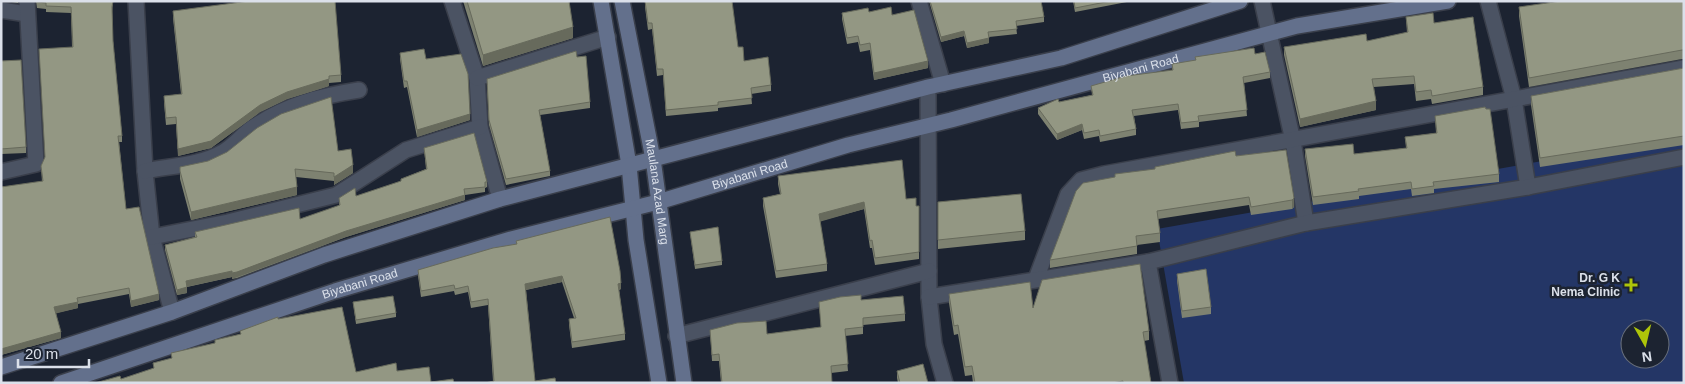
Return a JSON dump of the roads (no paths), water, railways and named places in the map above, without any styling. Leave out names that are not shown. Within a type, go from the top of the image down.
[{"type":"main road","name":"Maulana Azad Marg","points":[[601,1],[629,165],[632,207],[659,383]]},
{"type":"main road","name":"Maulana Azad Marg","points":[[622,1],[653,159],[684,383]]},
{"type":"main road","points":[[1,367],[172,312],[324,256],[500,199],[928,87],[1061,58],[1240,1]]},
{"type":"main road","name":"Biyabani Road","points":[[61,383],[335,291],[511,240],[632,207],[658,202],[848,145],[928,126],[1297,26],[1448,1]]},
{"type":"street","points":[[136,1],[145,171],[152,236],[172,312]]},
{"type":"street","points":[[452,1],[477,78],[480,127],[500,199]]},
{"type":"street","points":[[920,1],[944,84]]},
{"type":"street","points":[[1262,1],[1293,141],[1306,223]]},
{"type":"street","points":[[1488,1],[1514,99],[1528,187]]},
{"type":"street","points":[[1,10],[27,7],[36,164],[1,172]]},
{"type":"street","points":[[477,78],[608,38]]},
{"type":"street","points":[[1036,279],[1068,194],[1081,180],[1104,174],[1293,141],[1684,68]]},
{"type":"street","points":[[928,87],[929,297],[934,344],[945,383]]},
{"type":"street","points":[[145,171],[204,160],[222,153],[250,129],[286,107],[326,95],[359,90]]},
{"type":"street","points":[[152,236],[228,222],[336,195],[406,150],[480,127]]},
{"type":"street","points":[[929,297],[1148,262],[1306,223],[1528,187],[1684,157]]},
{"type":"street","points":[[1148,262],[1170,383]]},
{"type":"street","points":[[676,336],[929,271]]},
{"type":"place","name":"Dr. G K Nema Clinic","points":[[1631,285]]}]
